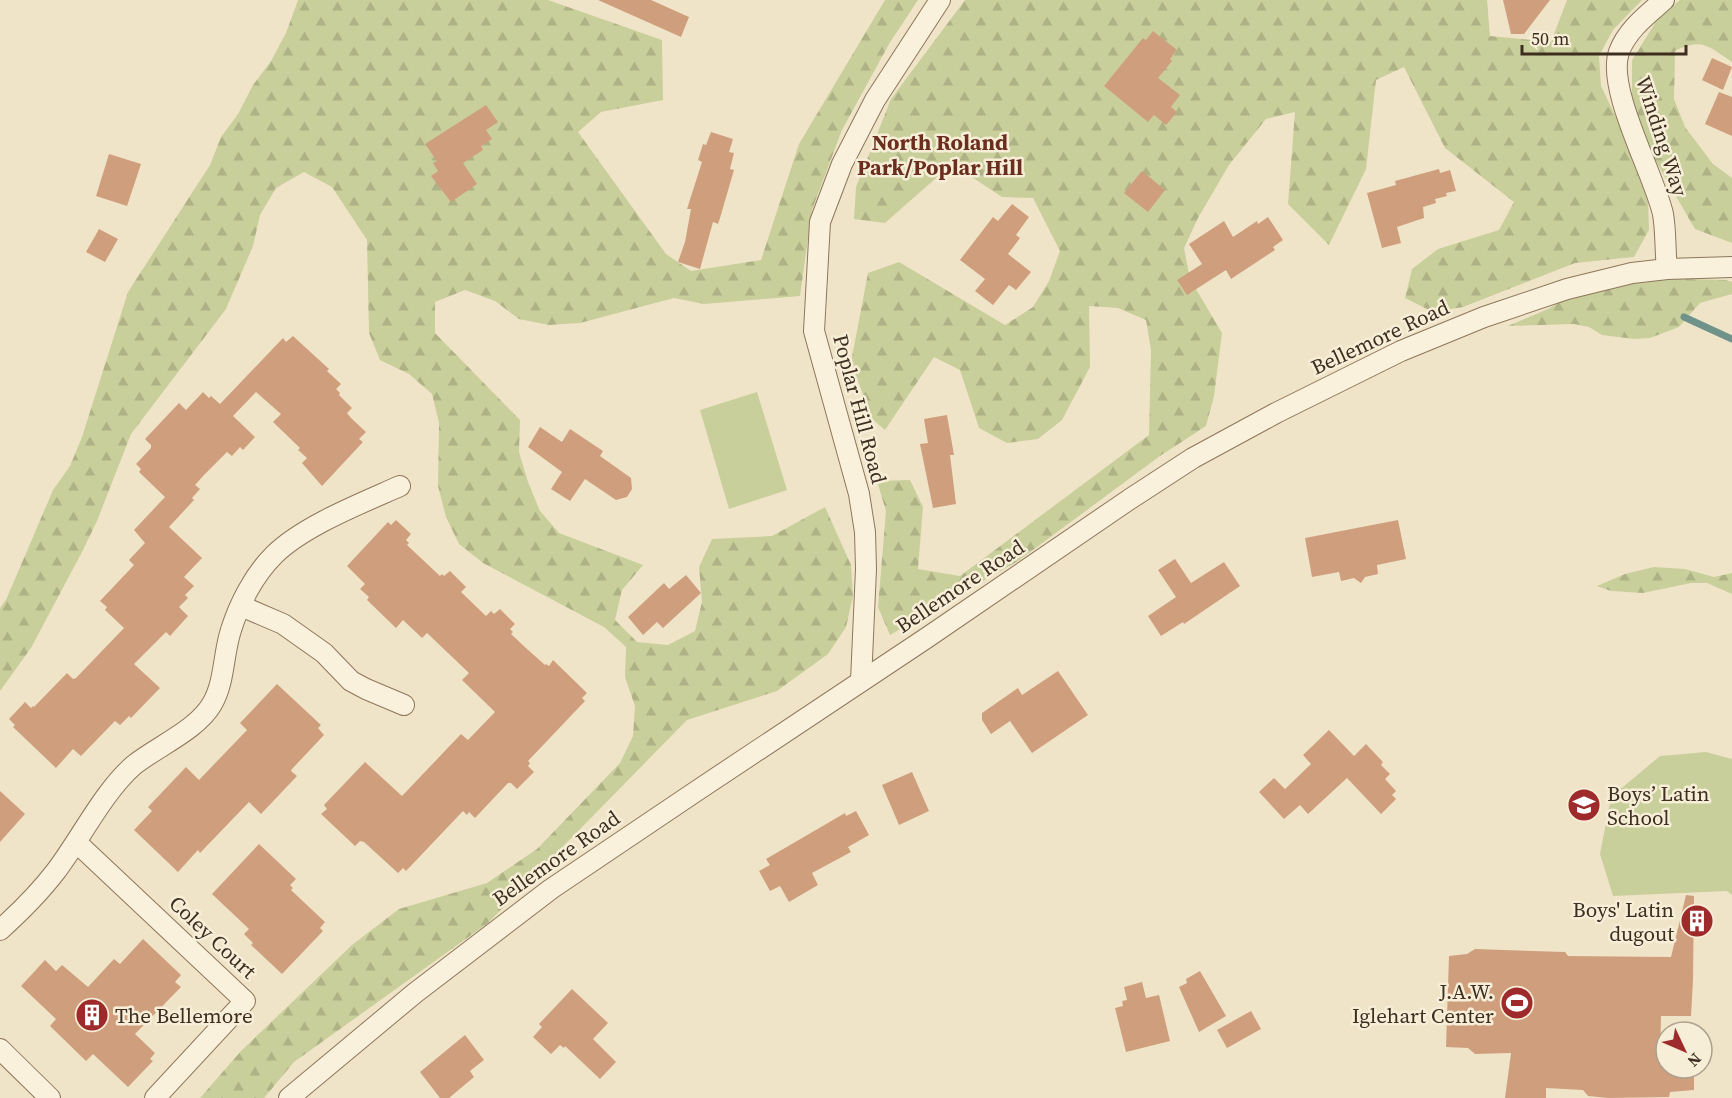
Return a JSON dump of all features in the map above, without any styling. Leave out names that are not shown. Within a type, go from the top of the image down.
[{"type":"street","name":"Poplar Hill Road","points":[[861,681],[866,569],[865,532],[859,494],[814,331],[820,222],[842,164],[875,100],[940,0]]},
{"type":"street","name":"Winding Way","points":[[1664,0],[1628,35],[1619,52],[1616,70],[1622,97],[1662,214],[1667,269]]},
{"type":"street","name":"Bellemore Road","points":[[289,1098],[415,993],[551,889],[1193,458],[1276,413],[1401,351],[1484,316],[1577,286],[1632,273],[1667,269],[1732,267]]},
{"type":"street","points":[[0,930],[31,900],[55,872],[120,779],[152,751],[204,717],[219,687],[231,629],[260,571],[274,555],[326,521],[400,486]]},
{"type":"street","points":[[241,606],[283,624],[324,653],[351,681],[404,705]]},
{"type":"street","name":"Coley Court","points":[[76,842],[245,1001],[155,1098]]},
{"type":"street","points":[[0,1049],[50,1098]]},
{"type":"green space","points":[[298,0],[548,0],[662,40],[663,100],[601,112],[578,132],[666,254],[691,271],[761,260],[799,144],[885,0],[918,0],[889,44],[842,130],[812,210],[800,296],[704,304],[674,298],[580,323],[549,325],[519,319],[495,301],[465,290],[435,302],[435,333],[520,420],[519,452],[540,511],[559,533],[643,565],[622,590],[615,620],[637,642],[668,645],[695,631],[702,602],[699,567],[712,539],[772,536],[825,507],[851,565],[853,596],[846,627],[828,654],[777,691],[687,720],[488,923],[294,1062],[264,1098],[200,1098],[241,1051],[352,945],[399,909],[487,883],[537,849],[620,763],[633,736],[635,706],[625,677],[626,647],[604,627],[483,563],[459,544],[446,517],[438,486],[439,423],[432,394],[409,374],[380,360],[369,333],[367,240],[332,187],[304,172],[276,188],[260,215],[253,246],[226,309],[131,434],[97,521],[82,552],[31,648],[0,691],[0,608],[6,600],[53,490],[70,466],[82,437],[128,292],[210,165],[221,137],[238,114],[253,85],[271,61],[286,33]]},
{"type":"green space","points":[[965,0],[1487,0],[1490,36],[1551,42],[1567,0],[1642,0],[1613,30],[1599,56],[1601,86],[1641,169],[1648,199],[1649,230],[1634,257],[1575,263],[1463,307],[1433,312],[1405,298],[1412,269],[1438,249],[1499,230],[1514,202],[1445,148],[1404,67],[1376,80],[1366,169],[1329,245],[1288,204],[1295,112],[1266,119],[1229,165],[1198,218],[1184,248],[1190,279],[1222,333],[1214,396],[1206,426],[1160,456],[1018,561],[890,635],[878,607],[886,511],[877,481],[910,480],[923,507],[918,569],[960,576],[1149,435],[1151,350],[1146,320],[1118,308],[1089,306],[1090,367],[1062,420],[1038,439],[1007,443],[979,428],[960,370],[934,357],[885,430],[872,419],[851,362],[868,273],[899,262],[1005,325],[1033,307],[1049,281],[1060,251],[1033,198],[1002,197],[952,164],[885,223],[854,219],[856,187],[891,99]]},
{"type":"green space","points":[[1680,0],[1732,0],[1732,62],[1711,48],[1699,44],[1675,51],[1674,99],[1685,127],[1713,164],[1732,178],[1732,243],[1695,229],[1641,136],[1632,107],[1632,60],[1657,20]]},
{"type":"green space","points":[[1647,278],[1726,280],[1732,282],[1732,294],[1700,303],[1679,327],[1650,338],[1634,339],[1602,335],[1589,327],[1574,324],[1508,326],[1548,309],[1574,294]]},
{"type":"green space","points":[[757,392],[787,490],[729,509],[700,410]]},
{"type":"green space","points":[[1654,567],[1685,569],[1714,577],[1732,573],[1732,594],[1707,583],[1691,583],[1643,593],[1611,591],[1597,586],[1625,574]]},
{"type":"green space","points":[[1706,752],[1732,759],[1732,895],[1727,891],[1613,896],[1600,854],[1611,797],[1660,756]]},
{"type":"building","points":[[598,0],[651,0],[689,17],[681,37]]},
{"type":"building","points":[[1503,0],[1550,0],[1524,34],[1511,34]]},
{"type":"building","points":[[1153,31],[1177,50],[1170,59],[1172,61],[1158,78],[1180,95],[1171,107],[1177,112],[1166,125],[1154,115],[1148,122],[1104,86],[1143,38],[1146,40]]},
{"type":"building","points":[[1712,58],[1732,67],[1723,90],[1702,80]]},
{"type":"building","points":[[1719,92],[1732,97],[1732,136],[1705,124]]},
{"type":"building","points":[[486,105],[498,122],[486,130],[492,139],[481,146],[483,150],[463,163],[477,184],[451,202],[431,176],[438,171],[433,163],[437,161],[425,144]]},
{"type":"building","points":[[711,132],[733,139],[729,152],[734,153],[730,169],[734,170],[718,224],[713,222],[700,269],[678,262],[685,242],[691,209],[687,209],[702,162],[698,160],[703,144],[706,145]]},
{"type":"building","points":[[109,154],[141,164],[127,206],[96,196]]},
{"type":"building","points":[[1439,169],[1440,173],[1450,170],[1456,191],[1446,193],[1447,196],[1435,199],[1436,203],[1423,207],[1424,218],[1397,227],[1401,243],[1382,248],[1367,193],[1396,185],[1395,181]]},
{"type":"building","points":[[1142,171],[1165,190],[1148,212],[1124,193]]},
{"type":"building","points":[[1012,204],[1029,217],[1016,235],[1020,238],[1008,254],[1031,272],[1016,290],[1009,285],[993,305],[975,291],[985,279],[960,260],[993,217],[998,221]]},
{"type":"building","points":[[1268,217],[1283,240],[1273,247],[1275,250],[1231,279],[1226,270],[1187,295],[1177,280],[1202,264],[1189,244],[1224,221],[1233,237],[1257,221],[1258,224]]},
{"type":"building","points":[[99,229],[118,239],[105,262],[86,252]]},
{"type":"building","points":[[293,336],[329,369],[327,371],[341,384],[336,389],[352,408],[347,413],[366,432],[359,439],[363,442],[322,486],[302,463],[307,458],[298,450],[300,448],[273,422],[281,414],[256,392],[233,416],[255,437],[243,450],[240,447],[232,456],[227,452],[204,475],[195,485],[200,489],[192,498],[194,500],[169,527],[202,558],[184,577],[194,586],[185,595],[188,598],[179,607],[188,616],[170,636],[166,632],[134,664],[160,688],[131,718],[129,716],[120,725],[115,721],[81,756],[73,749],[56,768],[13,727],[15,725],[9,719],[25,702],[31,708],[34,707],[67,673],[73,679],[76,678],[124,628],[105,610],[107,607],[100,601],[134,565],[129,560],[145,543],[134,530],[165,497],[139,472],[141,469],[136,464],[151,448],[145,439],[179,403],[186,410],[203,392],[220,404],[283,338],[286,342]]},
{"type":"building","points":[[947,415],[954,455],[950,455],[956,504],[933,508],[920,444],[928,443],[924,419]]},
{"type":"building","points":[[540,427],[562,442],[570,429],[603,451],[600,456],[631,478],[632,489],[627,497],[616,500],[585,479],[570,501],[551,489],[562,472],[528,447]]},
{"type":"building","points":[[396,520],[411,534],[406,540],[409,543],[407,545],[440,576],[450,571],[466,587],[461,592],[486,616],[491,611],[494,614],[500,609],[515,624],[510,629],[513,632],[511,634],[545,665],[549,666],[553,660],[587,693],[582,698],[585,701],[528,761],[530,763],[528,766],[534,772],[517,789],[508,783],[475,818],[469,812],[467,815],[463,811],[406,871],[403,868],[398,873],[364,842],[360,841],[355,846],[321,814],[327,809],[324,805],[365,762],[402,796],[461,734],[468,740],[495,712],[462,680],[469,673],[427,633],[422,638],[403,620],[396,628],[367,600],[369,597],[360,589],[365,584],[347,566],[388,522],[391,525]]},
{"type":"building","points":[[1398,520],[1406,559],[1377,565],[1378,574],[1365,577],[1361,583],[1354,578],[1341,581],[1339,572],[1312,577],[1305,538]]},
{"type":"building","points":[[1175,559],[1191,583],[1224,562],[1240,586],[1184,624],[1183,622],[1161,636],[1148,616],[1176,597],[1158,570]]},
{"type":"building","points":[[686,575],[701,593],[663,628],[657,622],[643,635],[628,617],[664,583],[669,589]]},
{"type":"building","points":[[1058,671],[1088,715],[1032,753],[1010,721],[991,734],[982,720],[982,713],[1018,688],[1022,695]]},
{"type":"building","points":[[277,684],[321,725],[318,728],[324,735],[292,769],[291,771],[297,776],[261,814],[249,802],[200,853],[198,850],[178,872],[134,830],[152,811],[148,807],[186,767],[199,780],[247,730],[240,723]]},
{"type":"building","points":[[1329,730],[1354,756],[1366,744],[1383,762],[1381,765],[1390,774],[1385,779],[1396,791],[1392,795],[1396,799],[1381,814],[1347,778],[1308,814],[1300,805],[1284,819],[1259,792],[1274,778],[1285,789],[1311,764],[1303,755]]},
{"type":"building","points":[[912,772],[929,811],[899,825],[882,785]]},
{"type":"building","points":[[0,791],[25,814],[0,842]]},
{"type":"building","points":[[856,811],[869,835],[848,847],[851,852],[812,873],[818,885],[789,902],[780,886],[770,891],[759,871],[770,865],[766,859],[845,813],[846,816]]},
{"type":"building","points":[[259,844],[296,879],[290,885],[293,888],[291,890],[325,922],[320,928],[323,931],[282,974],[251,945],[253,943],[244,934],[249,929],[212,894]]},
{"type":"building","points":[[1686,895],[1694,896],[1691,1016],[1661,1016],[1661,1020],[1654,1020],[1654,1080],[1694,1080],[1694,1090],[1670,1092],[1669,1097],[1608,1098],[1588,1096],[1583,1090],[1546,1088],[1546,1098],[1505,1098],[1511,1053],[1475,1054],[1468,1048],[1446,1047],[1449,956],[1467,954],[1475,949],[1565,952],[1568,956],[1671,957]]},
{"type":"building","name":"The Bellemore","points":[[143,939],[181,975],[175,982],[181,987],[135,1034],[155,1053],[150,1059],[153,1061],[128,1087],[93,1054],[86,1061],[50,1026],[56,1019],[21,986],[45,960],[56,971],[62,965],[88,987],[114,959],[120,964]]},
{"type":"building","points":[[1200,971],[1226,1016],[1199,1032],[1179,987],[1187,983],[1186,979]]},
{"type":"building","points":[[1142,982],[1146,998],[1159,995],[1170,1041],[1126,1052],[1115,1008],[1123,1006],[1122,1001],[1127,1000],[1124,987]]},
{"type":"building","points":[[572,989],[608,1023],[593,1039],[616,1062],[600,1079],[565,1046],[564,1048],[560,1045],[551,1054],[533,1037],[542,1027],[539,1024]]},
{"type":"building","points":[[1251,1011],[1261,1029],[1227,1048],[1217,1030]]},
{"type":"building","points":[[465,1035],[484,1060],[470,1071],[474,1077],[449,1098],[440,1098],[420,1072]]},
{"type":"waterway","points":[[1684,317],[1732,339]]},
{"type":"place","name":"Boys’ Latin School","points":[[1584,805]]},
{"type":"place","name":"Boys' Latin dugout","points":[[1697,921]]},
{"type":"place","name":"J.A.W. Iglehart Center","points":[[1517,1003]]},
{"type":"place","name":"The Bellemore","points":[[92,1015]]},
{"type":"district","name":"North Roland Park/Poplar Hill","points":[[940,154]]}]
